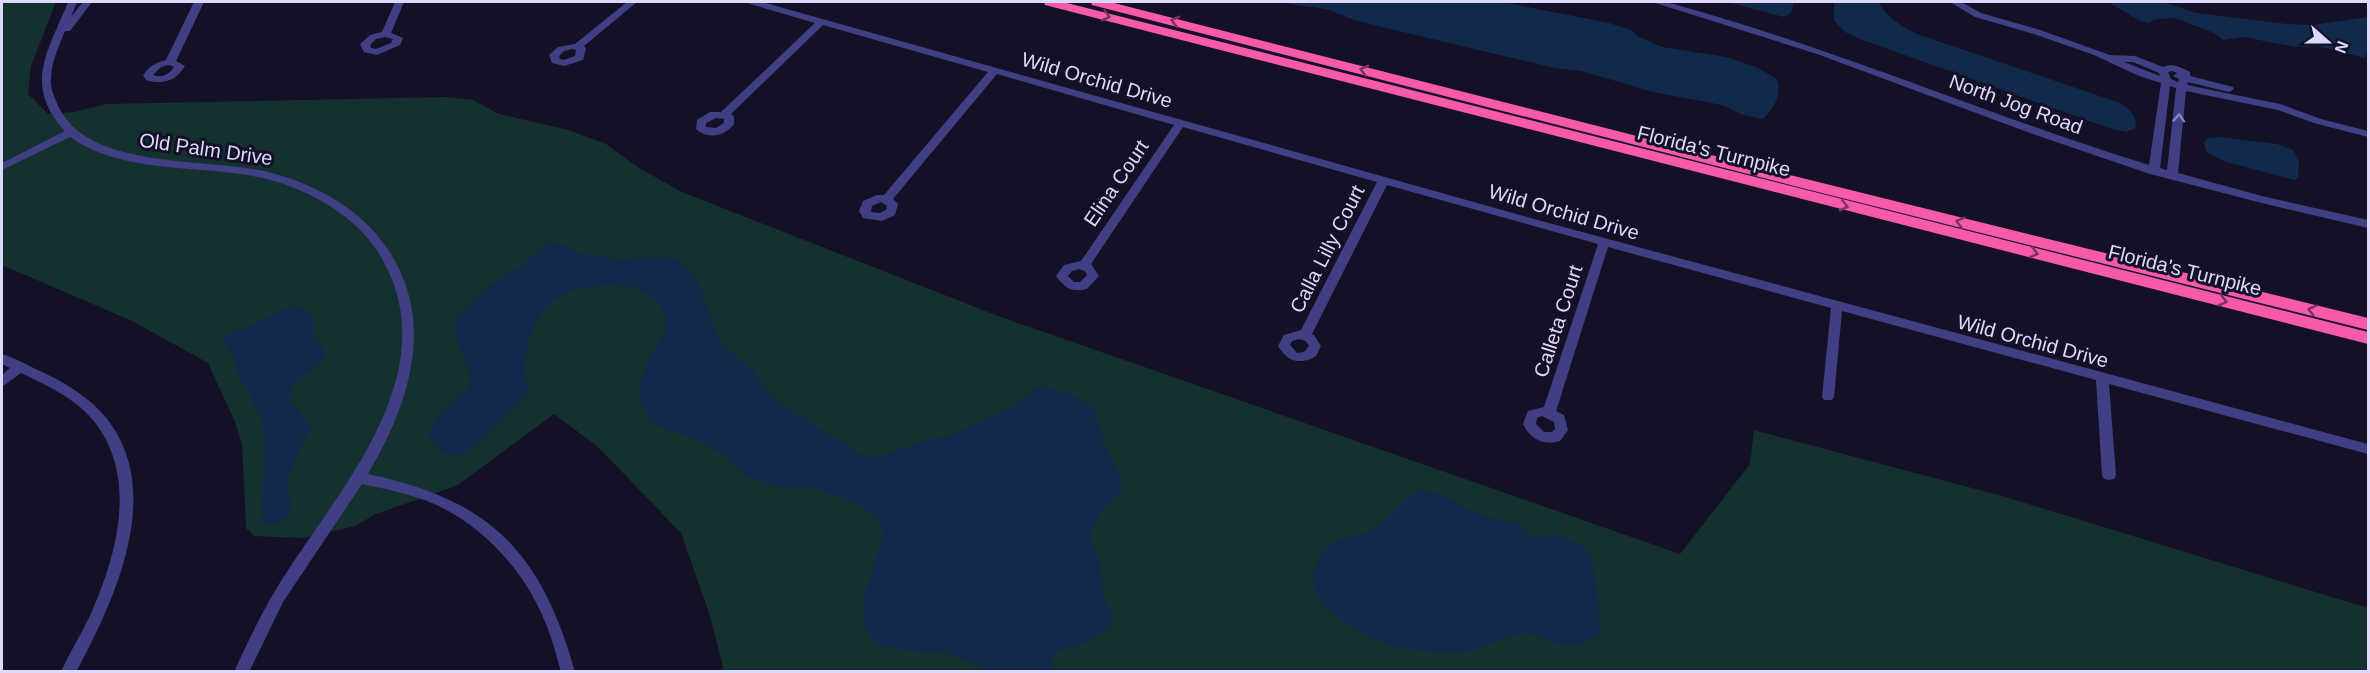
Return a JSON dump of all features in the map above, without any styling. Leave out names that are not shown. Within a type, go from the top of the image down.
[{"type":"highway","name":"Florida's Turnpike","points":[[1050,2],[2368,338]]},
{"type":"highway","name":"Florida's Turnpike","points":[[1097,2],[1798,182],[2368,324]]},
{"type":"street","name":"Old Palm Drive","points":[[72,2],[52,56],[46,86],[52,108],[60,122],[71,132],[116,155],[147,161],[249,171],[310,190],[337,205],[376,238],[390,259],[400,283],[409,327],[406,357],[387,427],[361,478],[278,598],[241,672]]},
{"type":"street","name":"Old Palm Drive","points":[[60,37],[87,2]]},
{"type":"street","points":[[170,62],[199,2]]},
{"type":"street","points":[[386,33],[399,2]]},
{"type":"street","points":[[577,47],[632,2]]},
{"type":"street","name":"Wild Orchid Drive","points":[[753,2],[1604,242],[2368,449]]},
{"type":"street","name":"North Jog Road","points":[[1657,2],[1704,13],[1802,46],[2154,171],[2306,211],[2368,224]]},
{"type":"street","points":[[1954,2],[1978,15],[2037,32],[2184,83],[2230,93],[2368,134]]},
{"type":"street","points":[[725,114],[822,21]]},
{"type":"street","points":[[2163,74],[2176,67],[2186,74],[2172,176]]},
{"type":"street","points":[[886,199],[995,70]]},
{"type":"street","points":[[2154,171],[2163,74]]},
{"type":"street","name":"Elina Court","points":[[1084,266],[1181,122]]},
{"type":"street","points":[[2,167],[71,132]]},
{"type":"street","name":"Calla Lilly Court","points":[[1305,335],[1384,180]]},
{"type":"street","name":"Calleta Court","points":[[1549,412],[1604,242]]},
{"type":"street","points":[[1828,397],[1837,306]]},
{"type":"street","points":[[2,359],[67,390],[98,417],[116,443],[127,491],[127,520],[114,573],[88,638],[68,672]]},
{"type":"street","points":[[2,381],[20,367]]},
{"type":"street","points":[[2102,378],[2109,475]]},
{"type":"street","points":[[361,478],[391,482],[454,508],[506,546],[528,572],[545,601],[560,635],[568,672]]},
{"type":"green space","points":[[2,2],[56,2],[31,66],[28,94],[48,114],[74,112],[107,104],[446,97],[473,100],[499,114],[568,130],[606,144],[639,168],[682,192],[998,316],[1680,554],[1750,464],[1754,430],[2002,496],[2368,608],[2368,671],[724,671],[710,616],[681,533],[597,446],[554,414],[458,485],[376,514],[355,526],[303,538],[254,536],[246,528],[242,444],[235,422],[208,363],[132,321],[2,265]]},
{"type":"water","points":[[1276,2],[1503,2],[1609,23],[1631,30],[1639,37],[1662,47],[1726,57],[1756,67],[1777,79],[1778,96],[1773,107],[1762,119],[1743,115],[1722,105],[1653,92],[1582,71],[1554,68],[1357,21],[1326,9]]},
{"type":"water","points":[[1728,2],[1794,2],[1791,13],[1784,17]]},
{"type":"water","points":[[1834,2],[1879,2],[1890,17],[1917,34],[2120,103],[2132,113],[2136,128],[2126,132],[2109,128],[1860,39],[1845,32],[1834,21]]},
{"type":"water","points":[[2108,2],[2164,2],[2196,13],[2287,24],[2312,25],[2368,17],[2368,47],[2365,58],[2317,46],[2295,47],[2244,37],[2223,40],[2214,33],[2175,18],[2156,19],[2148,23],[2140,21]]},
{"type":"water","points":[[2219,137],[2277,144],[2293,150],[2299,162],[2298,177],[2295,180],[2226,162],[2207,153],[2204,143],[2208,138]]},
{"type":"water","points":[[549,242],[564,245],[580,253],[619,260],[653,257],[674,259],[681,263],[699,283],[720,344],[753,369],[770,395],[783,406],[864,456],[880,456],[924,441],[955,434],[1009,408],[1040,386],[1067,392],[1092,406],[1108,452],[1121,477],[1122,486],[1119,493],[1098,516],[1090,535],[1100,565],[1103,593],[1112,615],[1112,620],[1106,630],[1093,639],[1051,655],[1054,671],[993,671],[948,653],[905,651],[877,644],[866,630],[862,605],[884,533],[875,516],[853,501],[808,486],[781,488],[747,476],[728,458],[695,439],[652,424],[639,396],[648,361],[662,337],[666,324],[661,307],[650,295],[635,288],[598,285],[564,295],[551,303],[538,318],[529,341],[524,369],[530,390],[479,442],[460,456],[443,452],[429,436],[436,417],[466,391],[471,378],[454,334],[457,317],[485,289],[525,263]]},
{"type":"water","points":[[295,306],[309,313],[313,319],[313,334],[326,352],[318,366],[301,377],[292,389],[289,399],[310,425],[310,431],[300,447],[288,477],[291,515],[274,525],[264,523],[261,516],[266,443],[261,417],[253,406],[252,396],[241,382],[234,358],[223,340],[228,333],[249,327]]},
{"type":"water","points":[[1421,490],[1443,495],[1466,509],[1491,518],[1515,522],[1530,536],[1557,536],[1580,544],[1589,552],[1594,571],[1601,633],[1584,643],[1571,645],[1564,645],[1534,635],[1521,634],[1468,651],[1434,652],[1391,645],[1334,614],[1319,598],[1314,585],[1314,572],[1322,553],[1331,544],[1343,538],[1376,528],[1408,497]]}]
